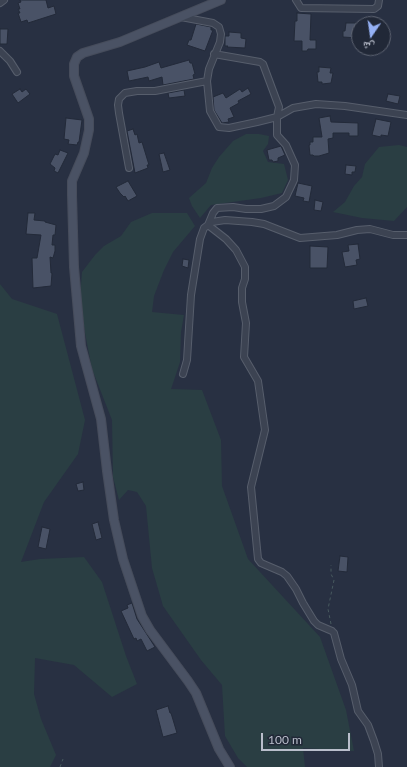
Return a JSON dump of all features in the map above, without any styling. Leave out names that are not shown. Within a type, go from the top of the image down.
[{"type":"main road","points":[[221,0],[120,42],[83,53],[76,57],[74,76],[89,119],[89,130],[84,153],[72,181],[72,195],[74,267],[81,346],[101,419],[114,520],[124,565],[142,616],[150,630],[188,680],[196,694],[219,749],[230,767]]},
{"type":"street","points":[[0,3],[4,0]]},
{"type":"street","points":[[296,0],[301,8],[374,8],[378,6],[379,0]]},
{"type":"street","points":[[179,17],[213,23],[219,27],[221,34],[220,42],[214,54],[207,81],[210,111],[219,127],[229,128],[277,117],[293,108],[316,104],[346,106],[407,114]]},
{"type":"street","points":[[0,51],[18,72]]},
{"type":"street","points":[[183,374],[188,355],[191,295],[202,232],[208,225],[217,208],[233,207],[261,209],[274,206],[286,197],[294,180],[295,165],[286,145],[278,135],[277,117],[279,107],[263,64],[260,62],[214,54]]},
{"type":"street","points":[[129,168],[119,113],[119,99],[125,93],[155,91],[207,81]]},
{"type":"street","points":[[208,225],[215,221],[224,220],[252,222],[264,224],[300,238],[337,235],[356,230],[370,229],[393,236],[407,235]]},
{"type":"street","points":[[208,225],[226,239],[236,250],[245,267],[242,288],[242,302],[246,323],[244,357],[258,381],[265,430],[251,487],[258,559],[261,563],[282,572],[287,576],[314,622],[322,627],[332,630],[336,636],[341,659],[352,685],[358,711],[368,725],[374,741],[378,754],[379,767]]},
{"type":"path","points":[[331,565],[331,574],[334,580],[328,609],[332,630]]},
{"type":"path","points":[[60,767],[63,759]]},
{"type":"green space","points":[[246,134],[269,136],[268,144],[263,151],[268,162],[284,164],[288,180],[282,193],[261,198],[211,205],[200,218],[192,206],[189,198],[206,183],[212,168],[219,157],[233,141]]},
{"type":"green space","points":[[399,145],[407,147],[407,207],[394,221],[362,218],[333,212],[345,202],[354,186],[362,177],[365,164],[379,147]]},
{"type":"green space","points":[[152,213],[187,213],[195,226],[173,252],[154,296],[152,312],[184,315],[181,332],[180,362],[171,389],[202,390],[221,440],[222,486],[248,559],[320,637],[346,710],[354,751],[303,748],[305,767],[247,767],[238,758],[225,736],[222,685],[201,660],[163,606],[152,568],[146,506],[137,492],[128,490],[119,500],[113,477],[112,420],[92,369],[85,333],[80,298],[82,272],[104,246],[121,236],[131,222]]},
{"type":"green space","points":[[0,284],[12,299],[57,314],[85,420],[78,454],[44,502],[21,562],[40,559],[84,557],[102,582],[126,656],[137,684],[112,697],[74,665],[35,658],[34,694],[41,719],[56,755],[50,767],[0,767]]},
{"type":"building","points":[[20,0],[46,0],[48,8],[54,6],[56,14],[28,23],[27,20],[21,22],[18,13],[20,13],[18,3],[21,2]]},
{"type":"building","points":[[297,13],[311,14],[310,40],[316,40],[316,49],[302,51],[302,41],[294,41]]},
{"type":"building","points":[[346,23],[351,23],[351,38],[343,37],[343,31],[345,31]]},
{"type":"building","points":[[196,24],[211,27],[211,30],[213,30],[205,51],[187,45],[189,40],[191,40]]},
{"type":"building","points":[[0,29],[8,29],[7,44],[0,44]]},
{"type":"building","points":[[229,32],[241,33],[241,38],[246,39],[245,48],[225,46],[225,36],[229,36]]},
{"type":"building","points":[[189,60],[190,63],[192,63],[195,74],[193,75],[194,79],[163,85],[162,77],[149,81],[148,77],[129,81],[127,71],[159,62],[161,68]]},
{"type":"building","points":[[319,67],[331,68],[330,73],[333,73],[331,83],[322,84],[322,82],[318,82],[317,72],[319,72]]},
{"type":"building","points":[[248,88],[251,94],[238,101],[239,103],[230,108],[234,117],[228,119],[229,122],[222,123],[214,110],[213,97],[223,93],[226,98],[240,89],[242,92]]},
{"type":"building","points":[[20,89],[22,92],[26,89],[30,94],[18,103],[12,94]]},
{"type":"building","points":[[184,90],[185,96],[169,98],[168,93]]},
{"type":"building","points":[[388,94],[400,96],[398,104],[386,101]]},
{"type":"building","points":[[330,116],[331,122],[358,123],[358,136],[349,136],[349,133],[333,133],[333,138],[328,139],[329,153],[319,156],[310,155],[309,145],[310,142],[313,142],[313,137],[322,137],[319,118]]},
{"type":"building","points":[[66,118],[82,120],[79,142],[77,145],[68,144],[69,140],[64,139]]},
{"type":"building","points":[[376,119],[391,122],[388,136],[381,135],[381,137],[372,135]]},
{"type":"building","points":[[133,129],[135,135],[137,134],[139,143],[142,142],[149,165],[147,165],[148,168],[135,173],[127,131]]},
{"type":"building","points":[[281,146],[285,155],[278,158],[278,161],[273,162],[272,160],[269,160],[267,150]]},
{"type":"building","points":[[60,150],[68,153],[58,173],[54,171],[55,168],[50,164],[55,154],[58,155]]},
{"type":"building","points":[[164,153],[170,170],[163,172],[159,154]]},
{"type":"building","points":[[346,165],[356,166],[355,172],[352,172],[352,175],[345,174]]},
{"type":"building","points":[[128,181],[137,196],[128,201],[116,187]]},
{"type":"building","points":[[298,183],[312,186],[309,202],[303,201],[304,198],[295,196]]},
{"type":"building","points":[[315,200],[323,202],[321,211],[314,210]]},
{"type":"building","points":[[28,213],[35,213],[34,220],[45,221],[56,225],[52,245],[55,245],[55,251],[53,258],[50,257],[52,273],[51,286],[33,288],[32,258],[37,258],[41,235],[26,234]]},
{"type":"building","points":[[358,244],[360,259],[356,260],[357,265],[345,267],[342,252],[349,251],[348,245]]},
{"type":"building","points":[[310,246],[328,247],[327,268],[310,268]]},
{"type":"building","points":[[183,259],[189,260],[188,268],[182,266]]},
{"type":"building","points":[[366,298],[368,306],[354,309],[353,301]]},
{"type":"building","points":[[83,482],[84,490],[78,491],[76,484]]},
{"type":"building","points":[[98,522],[102,538],[96,540],[92,524]]},
{"type":"building","points":[[42,527],[50,529],[46,549],[38,547]]},
{"type":"building","points":[[340,556],[348,557],[347,572],[338,571]]},
{"type":"building","points":[[132,603],[137,619],[155,647],[147,651],[141,639],[137,641],[136,638],[134,639],[121,611],[128,608],[127,605]]},
{"type":"building","points":[[168,706],[177,733],[163,737],[156,710]]}]
